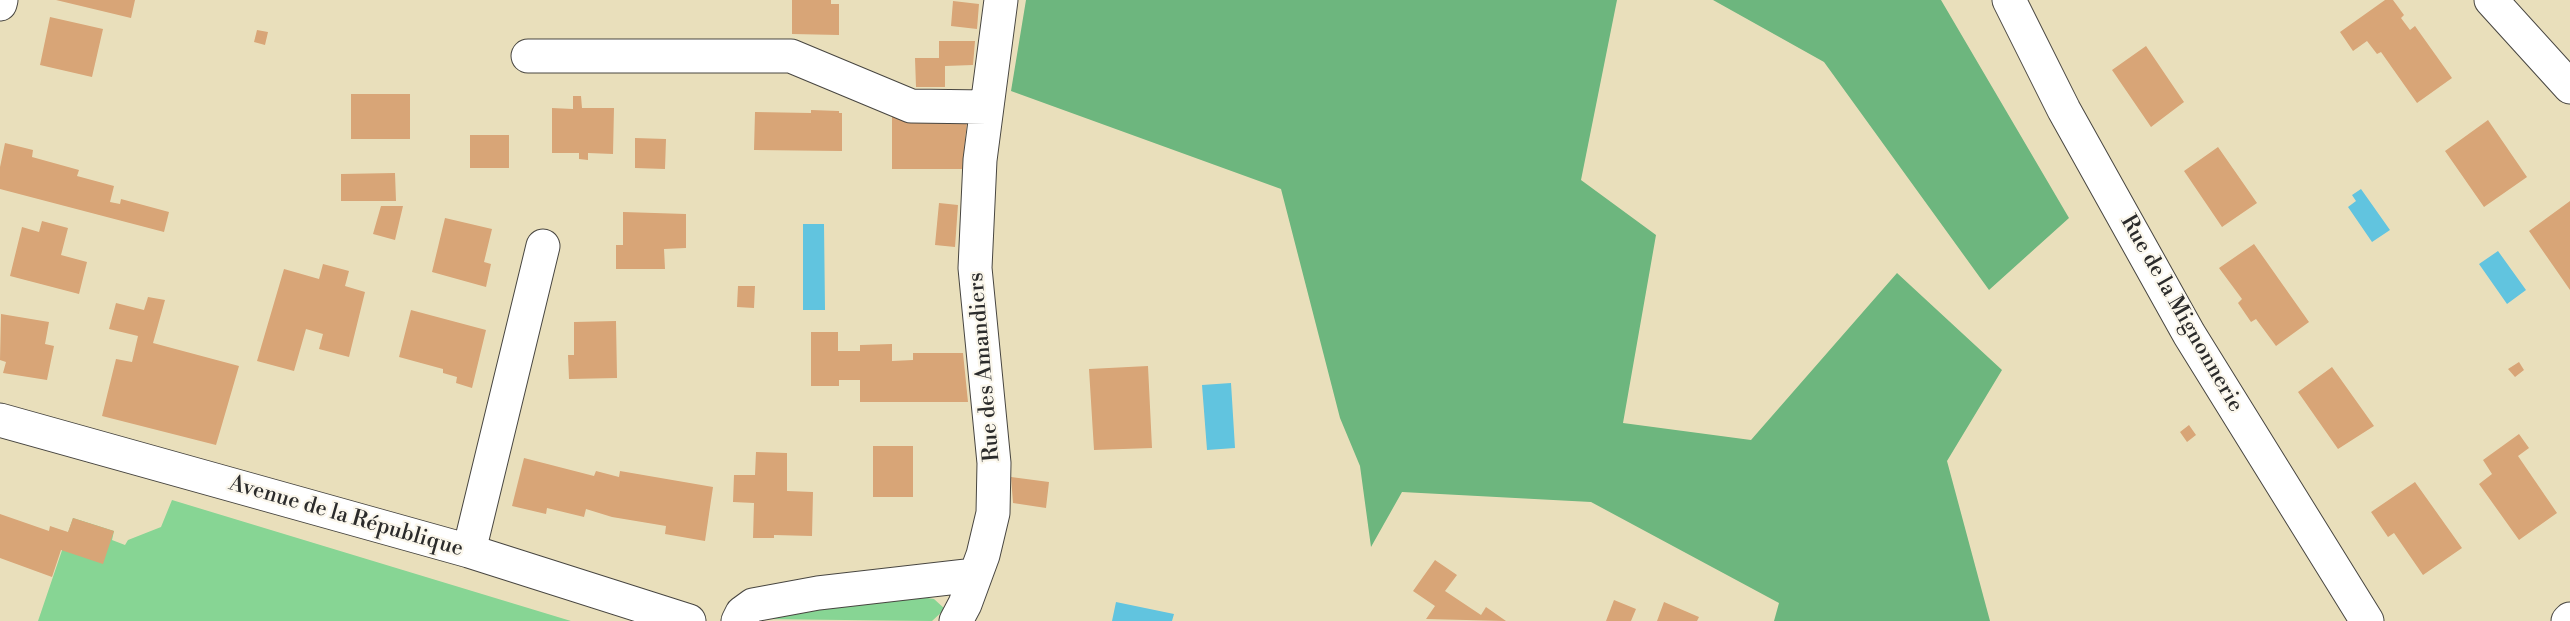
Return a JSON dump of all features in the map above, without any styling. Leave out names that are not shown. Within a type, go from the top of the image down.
[{"type":"street","name":"Rue des Amandiers","points":[[956,621],[975,575],[993,513],[994,463],[975,268],[980,160],[1001,0]]},
{"type":"street","name":"Rue de la Mignonnerie","points":[[2009,0],[2064,110],[2189,334],[2367,621]]},
{"type":"street","points":[[2491,0],[2570,87]]},
{"type":"street","points":[[528,56],[791,56],[911,106],[987,107]]},
{"type":"street","points":[[469,551],[543,246]]},
{"type":"street","name":"Avenue de la République","points":[[0,420],[469,551],[689,621]]},
{"type":"street","points":[[738,621],[742,613],[753,605],[818,593],[975,575]]},
{"type":"green space","points":[[1026,0],[1617,0],[1581,180],[1656,235],[1623,423],[1751,440],[1897,273],[2002,370],[1947,461],[1990,621],[1774,621],[1779,603],[1591,502],[1402,492],[1371,547],[1360,466],[1340,418],[1281,189],[1011,91]]},
{"type":"green space","points":[[1713,0],[1941,0],[2069,218],[1989,290],[1824,62]]},
{"type":"green space","points":[[172,500],[571,621],[38,621],[73,518],[114,531],[112,540],[125,545],[128,540],[161,527]]},
{"type":"green space","points":[[921,597],[934,599],[945,609],[932,621],[759,619],[760,613]]},
{"type":"water","points":[[2361,189],[2390,230],[2372,242],[2348,207],[2356,201],[2352,195]]},
{"type":"water","points":[[803,224],[824,224],[825,310],[803,310]]},
{"type":"water","points":[[2498,251],[2526,290],[2507,304],[2479,264]]},
{"type":"water","points":[[1231,383],[1235,448],[1207,450],[1202,385]]},
{"type":"water","points":[[1116,602],[1174,614],[1172,621],[1112,621]]},
{"type":"building","points":[[56,0],[135,0],[131,18]]},
{"type":"building","points":[[792,0],[831,0],[831,4],[839,4],[839,35],[792,34]]},
{"type":"building","points":[[2385,0],[2393,0],[2404,15],[2401,18],[2410,30],[2415,26],[2452,78],[2417,103],[2381,52],[2377,54],[2367,41],[2353,51],[2340,32]]},
{"type":"building","points":[[953,1],[979,4],[977,29],[951,26]]},
{"type":"building","points":[[50,17],[103,29],[92,77],[40,65]]},
{"type":"building","points":[[257,30],[268,32],[265,45],[254,42]]},
{"type":"building","points":[[939,41],[975,41],[973,65],[945,66],[945,87],[916,87],[915,58],[939,58]]},
{"type":"building","points":[[2146,46],[2184,102],[2151,127],[2112,70]]},
{"type":"building","points":[[351,94],[410,94],[410,139],[351,139]]},
{"type":"building","points":[[573,96],[581,96],[582,108],[614,108],[613,154],[588,153],[588,160],[579,159],[579,153],[552,153],[552,108],[573,109]]},
{"type":"building","points":[[811,110],[842,113],[842,151],[754,150],[755,112],[811,113]]},
{"type":"building","points":[[892,114],[967,122],[962,169],[892,169]]},
{"type":"building","points":[[2488,120],[2527,177],[2484,207],[2445,151]]},
{"type":"building","points":[[470,135],[509,135],[509,168],[470,168]]},
{"type":"building","points":[[635,138],[666,139],[665,169],[635,168]]},
{"type":"building","points":[[5,143],[33,150],[32,157],[79,170],[77,176],[114,186],[110,202],[120,204],[121,199],[169,212],[164,232],[0,189],[0,167]]},
{"type":"building","points":[[2218,147],[2257,203],[2222,227],[2184,171]]},
{"type":"building","points":[[395,173],[396,201],[341,201],[341,174]]},
{"type":"building","points":[[2570,201],[2570,290],[2529,231]]},
{"type":"building","points":[[939,203],[958,205],[955,247],[935,245]]},
{"type":"building","points":[[381,206],[403,206],[395,240],[373,234]]},
{"type":"building","points":[[623,212],[686,214],[686,248],[664,249],[665,269],[616,269],[616,245],[623,245]]},
{"type":"building","points":[[445,218],[492,229],[484,262],[491,264],[486,287],[432,272]]},
{"type":"building","points":[[42,221],[68,228],[61,255],[87,262],[79,294],[10,276],[22,227],[39,232]]},
{"type":"building","points":[[2254,244],[2309,322],[2276,346],[2256,319],[2251,322],[2238,303],[2242,299],[2219,268]]},
{"type":"building","points":[[323,264],[349,271],[345,286],[365,292],[349,357],[319,349],[323,334],[306,329],[294,371],[257,361],[284,269],[319,279]]},
{"type":"building","points":[[738,286],[755,286],[754,308],[737,307]]},
{"type":"building","points":[[148,297],[165,300],[153,343],[239,366],[216,445],[102,416],[116,359],[132,362],[138,336],[109,329],[116,303],[144,310]]},
{"type":"building","points":[[411,310],[486,330],[472,388],[456,383],[457,377],[443,373],[443,369],[399,357]]},
{"type":"building","points":[[1,314],[49,322],[45,344],[54,346],[47,380],[3,373],[6,362],[0,360]]},
{"type":"building","points":[[616,321],[617,378],[569,379],[568,355],[574,355],[574,322]]},
{"type":"building","points":[[811,332],[838,332],[838,351],[860,351],[860,345],[892,344],[892,361],[913,360],[913,353],[963,353],[968,402],[860,402],[860,380],[839,380],[839,386],[811,386]]},
{"type":"building","points":[[2519,362],[2524,370],[2515,377],[2508,369]]},
{"type":"building","points":[[1148,366],[1152,448],[1094,450],[1089,369]]},
{"type":"building","points":[[2332,367],[2374,426],[2338,449],[2298,392]]},
{"type":"building","points":[[2189,425],[2196,435],[2187,442],[2180,432]]},
{"type":"building","points":[[2519,434],[2529,448],[2518,456],[2557,513],[2519,540],[2479,484],[2492,474],[2483,460]]},
{"type":"building","points":[[873,446],[913,446],[913,497],[873,497]]},
{"type":"building","points":[[756,452],[787,453],[787,491],[813,492],[812,536],[774,535],[774,538],[753,538],[754,503],[733,502],[734,475],[755,475]]},
{"type":"building","points":[[524,458],[594,476],[596,471],[619,477],[620,471],[713,487],[705,541],[665,534],[666,526],[612,517],[586,509],[584,517],[547,508],[546,514],[512,506]]},
{"type":"building","points":[[1011,477],[1049,482],[1046,508],[1013,503]]},
{"type":"building","points":[[2415,482],[2462,548],[2423,575],[2394,533],[2388,537],[2371,512]]},
{"type":"building","points":[[0,514],[49,531],[50,526],[68,532],[73,518],[114,531],[103,564],[61,550],[52,577],[0,558]]},
{"type":"building","points":[[1435,560],[1457,575],[1445,591],[1481,615],[1486,607],[1506,621],[1426,619],[1435,606],[1413,591]]},
{"type":"building","points":[[1614,600],[1636,609],[1631,621],[1606,621]]},
{"type":"building","points":[[1664,602],[1699,617],[1697,621],[1657,621]]}]
